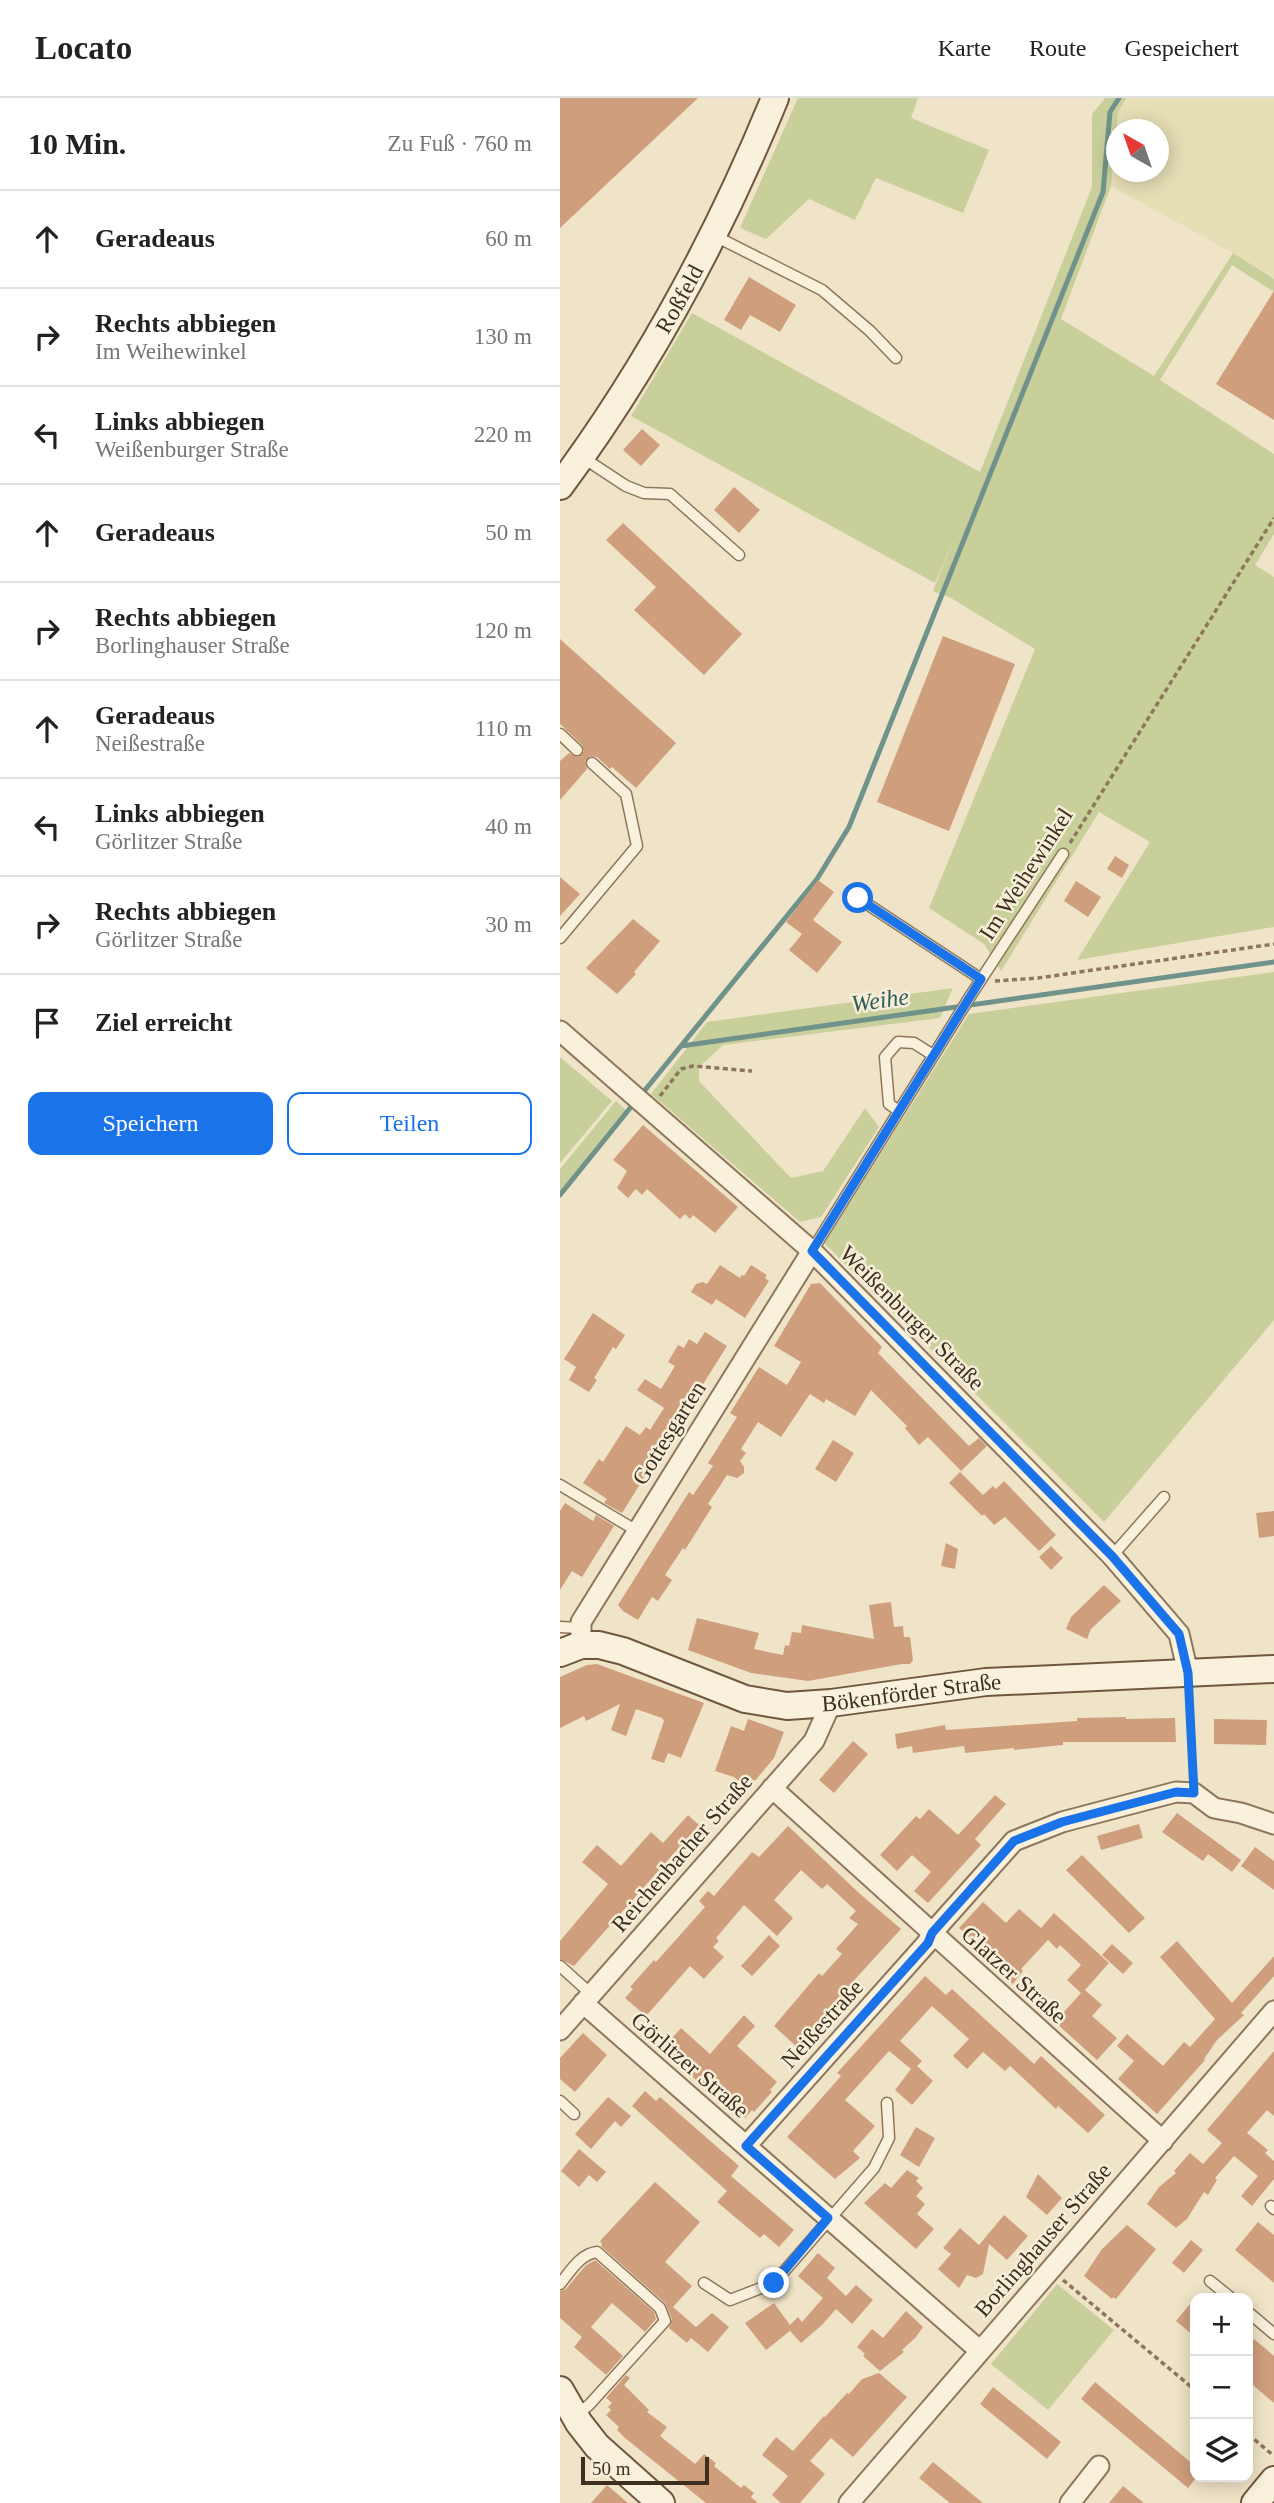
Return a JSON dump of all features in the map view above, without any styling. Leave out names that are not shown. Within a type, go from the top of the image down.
[{"type":"street","name":"Roßfeld","points":[[560,486],[582,457],[650,351],[714,236],[775,98]]},
{"type":"street","name":"Weißenburger Straße","points":[[562,1038],[629,1090],[812,1251],[1112,1556],[1179,1634],[1188,1673]]},
{"type":"street","name":"Gottesgarten","points":[[574,1642],[581,1622],[812,1251]]},
{"type":"street","name":"Bökenförder Straße","points":[[574,1642],[623,1651],[745,1699],[787,1706],[831,1703],[986,1682],[1274,1669]]},
{"type":"street","name":"Reichenbacher Straße","points":[[560,2030],[814,1741],[831,1703]]},
{"type":"street","name":"Glatzer Straße","points":[[772,1788],[1163,2141]]},
{"type":"street","points":[[932,1933],[1014,1841],[1062,1822],[1176,1792],[1194,1793],[1214,1808],[1241,1813],[1274,1824]]},
{"type":"street","name":"Neißestraße","points":[[746,2146],[928,1943],[932,1933]]},
{"type":"street","name":"Görlitzer Straße","points":[[587,1998],[746,2146],[979,2350]]},
{"type":"street","name":"Borlinghauser Straße","points":[[849,2503],[1274,2011]]},
{"type":"street","points":[[560,2390],[597,2446],[661,2503]]},
{"type":"street","points":[[1070,2503],[1099,2466]]},
{"type":"street","points":[[1255,2503],[1274,2480]]},
{"type":"lane","points":[[714,236],[822,290],[870,331],[896,358]]},
{"type":"lane","points":[[582,457],[626,486],[644,493],[670,494],[739,555]]},
{"type":"lane","points":[[560,734],[577,750]]},
{"type":"lane","points":[[560,937],[637,846],[626,794],[592,763]]},
{"type":"lane","name":"Im Weihewinkel","points":[[812,1251],[981,979],[1063,854]]},
{"type":"lane","points":[[858,898],[981,979]]},
{"type":"lane","points":[[899,1111],[889,1104],[885,1057],[898,1042],[914,1043],[933,1055]]},
{"type":"lane","points":[[560,1485],[637,1531]]},
{"type":"lane","points":[[1112,1556],[1164,1497]]},
{"type":"lane","points":[[560,1626],[574,1642]]},
{"type":"lane","points":[[560,1966],[587,1998]]},
{"type":"lane","points":[[560,2101],[574,2114]]},
{"type":"lane","points":[[704,2283],[730,2300],[774,2283],[874,2168],[889,2138],[887,2103]]},
{"type":"lane","points":[[560,2284],[583,2258],[589,2253],[597,2252],[660,2308],[665,2321],[589,2405],[575,2416]]},
{"type":"lane","points":[[1210,2281],[1225,2293]]},
{"type":"lane","points":[[1253,2316],[1274,2334]]},
{"type":"path","name":"Im Weihewinkel","points":[[1063,854],[1274,519]]},
{"type":"path","points":[[981,979],[1001,982],[1038,978],[1274,944]]},
{"type":"path","points":[[650,1109],[681,1069],[692,1066],[752,1071]]},
{"type":"path","points":[[1188,1673],[1194,1793]]},
{"type":"path","points":[[1050,2269],[1190,2386]]},
{"type":"path","points":[[1253,2438],[1274,2456]]},
{"type":"shaded area","points":[[1126,98],[1274,98],[1274,279],[1233,253],[1111,186],[1111,182],[1169,182],[1169,119],[1117,119],[1118,111]]},
{"type":"green space","points":[[798,98],[918,98],[911,118],[989,150],[963,213],[876,178],[855,220],[809,199],[766,239],[740,228]]},
{"type":"green space","points":[[1105,98],[1126,98],[1117,119],[1106,119],[1106,182],[1111,182],[1111,186],[1061,319],[1154,376],[1233,253],[1274,279],[1274,292],[1232,265],[1160,380],[1274,454],[1274,534],[1255,565],[1274,577],[1274,927],[1077,960],[1150,842],[1099,812],[1001,971],[984,944],[929,908],[1035,649],[951,598],[933,591],[954,539],[935,583],[631,416],[692,313],[980,472],[1092,187],[1092,114]]},
{"type":"green space","points":[[1274,972],[1274,1320],[1104,1522],[824,1243],[969,1014]]},
{"type":"green space","points":[[953,988],[940,1018],[723,1045],[699,1067],[699,1081],[791,1178],[823,1171],[865,1108],[879,1127],[821,1217],[800,1222],[651,1094],[707,1022]]},
{"type":"green space","points":[[560,1057],[612,1101],[560,1163]]},
{"type":"green space","points":[[616,1101],[626,1110],[560,1192],[560,1169]]},
{"type":"green space","points":[[1057,2284],[1114,2330],[1048,2410],[991,2364]]},
{"type":"building","points":[[560,98],[698,98],[560,228]]},
{"type":"building","points":[[749,277],[796,305],[780,332],[750,315],[741,330],[724,320]]},
{"type":"building","points":[[1274,291],[1274,420],[1216,384]]},
{"type":"building","points":[[642,429],[660,445],[641,466],[623,450]]},
{"type":"building","points":[[734,487],[760,510],[739,533],[714,510]]},
{"type":"building","points":[[623,523],[742,634],[704,675],[634,610],[656,587],[606,540]]},
{"type":"building","points":[[943,636],[1015,664],[949,831],[877,802]]},
{"type":"building","points":[[560,639],[676,743],[636,788],[612,767],[610,769],[597,757],[590,756],[585,761],[587,769],[560,800],[560,761],[569,753],[578,757],[584,751],[582,745],[560,724]]},
{"type":"building","points":[[1115,856],[1129,865],[1122,878],[1107,869]]},
{"type":"building","points":[[560,877],[580,894],[560,916]]},
{"type":"building","points":[[818,880],[834,892],[813,920],[842,942],[817,973],[789,950],[802,934],[786,922]]},
{"type":"building","points":[[1076,881],[1101,897],[1088,917],[1064,901]]},
{"type":"building","points":[[633,919],[660,941],[634,972],[636,974],[617,994],[586,968]]},
{"type":"building","points":[[643,1125],[738,1207],[715,1233],[693,1215],[690,1219],[685,1214],[680,1219],[647,1189],[642,1195],[636,1189],[628,1198],[617,1188],[627,1171],[613,1160]]},
{"type":"building","points":[[720,1265],[740,1278],[751,1265],[767,1275],[765,1278],[769,1281],[745,1318],[716,1299],[712,1305],[691,1292],[696,1284],[707,1284]]},
{"type":"building","points":[[820,1283],[882,1347],[878,1353],[969,1446],[979,1438],[987,1446],[961,1471],[928,1437],[919,1445],[905,1428],[907,1426],[871,1390],[855,1416],[826,1399],[824,1403],[810,1394],[781,1437],[758,1422],[741,1449],[746,1453],[740,1461],[744,1473],[737,1478],[727,1475],[708,1504],[712,1507],[685,1550],[683,1548],[665,1575],[672,1580],[658,1601],[652,1597],[638,1620],[618,1605],[689,1492],[693,1495],[713,1466],[708,1463],[737,1417],[730,1413],[759,1367],[787,1385],[801,1362],[774,1346],[811,1284]]},
{"type":"building","points":[[593,1313],[625,1335],[616,1349],[613,1347],[594,1378],[597,1380],[589,1392],[569,1380],[576,1367],[564,1359]]},
{"type":"building","points":[[705,1332],[727,1346],[622,1513],[604,1503],[607,1499],[583,1483],[599,1459],[603,1462],[626,1426],[640,1435],[646,1427],[650,1430],[664,1408],[637,1390],[645,1379],[661,1389],[675,1366],[668,1362],[678,1345],[684,1348],[689,1339],[697,1344]]},
{"type":"building","points":[[833,1440],[854,1453],[836,1482],[815,1469]]},
{"type":"building","points":[[960,1472],[983,1495],[993,1486],[996,1489],[1004,1481],[1056,1535],[1039,1551],[1005,1517],[994,1525],[949,1483]]},
{"type":"building","points":[[565,1503],[593,1521],[596,1515],[614,1526],[582,1577],[572,1571],[560,1590],[560,1511]]},
{"type":"building","points":[[1274,1511],[1274,1536],[1259,1538],[1256,1513]]},
{"type":"building","points":[[946,1543],[958,1549],[955,1569],[941,1566]]},
{"type":"building","points":[[1051,1546],[1063,1558],[1051,1570],[1039,1557]]},
{"type":"building","points":[[1104,1585],[1121,1601],[1091,1629],[1087,1639],[1066,1629],[1071,1617]]},
{"type":"building","points":[[891,1602],[894,1627],[903,1626],[904,1637],[910,1637],[913,1660],[910,1664],[808,1681],[751,1673],[688,1650],[697,1618],[759,1633],[754,1649],[783,1655],[785,1645],[789,1646],[792,1632],[801,1633],[802,1625],[874,1639],[869,1605]]},
{"type":"building","points":[[597,1664],[704,1703],[681,1758],[668,1753],[664,1763],[651,1759],[664,1721],[662,1718],[636,1709],[626,1736],[611,1730],[620,1704],[586,1721],[584,1716],[560,1728],[560,1677],[587,1665]]},
{"type":"building","points":[[1077,1718],[1175,1718],[1176,1742],[1063,1742],[1063,1745],[965,1753],[964,1746],[913,1753],[912,1746],[897,1749],[895,1734],[945,1725],[946,1730],[1077,1721]]},
{"type":"building","points":[[748,1719],[784,1732],[774,1758],[748,1789],[734,1777],[715,1771],[731,1726],[744,1731]]},
{"type":"building","points":[[1214,1719],[1267,1720],[1266,1745],[1214,1744]]},
{"type":"building","points":[[853,1741],[868,1754],[834,1793],[819,1780]]},
{"type":"building","points":[[995,1795],[1006,1804],[975,1839],[981,1845],[928,1903],[914,1891],[931,1872],[912,1855],[897,1871],[880,1855],[916,1816],[920,1819],[929,1809],[958,1835]]},
{"type":"building","points":[[1177,1813],[1241,1860],[1232,1872],[1208,1854],[1203,1861],[1162,1832]]},
{"type":"building","points":[[688,1815],[699,1825],[574,1966],[560,1959],[560,1941],[608,1884],[582,1862],[597,1845],[621,1866],[651,1832],[663,1843]]},
{"type":"building","points":[[1139,1824],[1143,1838],[1101,1850],[1097,1836]]},
{"type":"building","points":[[788,1826],[901,1929],[826,2011],[829,2013],[798,2048],[774,2026],[819,1973],[822,1976],[842,1954],[836,1949],[858,1924],[849,1918],[856,1911],[827,1884],[822,1889],[801,1870],[774,1900],[793,1918],[777,1936],[744,1905],[716,1938],[719,1941],[713,1947],[724,1957],[704,1979],[690,1966],[646,2016],[625,1998],[633,1989],[630,1987],[705,1907],[699,1901],[708,1891],[714,1896],[752,1852],[759,1857]]},
{"type":"building","points":[[1255,1847],[1274,1861],[1274,1890],[1241,1866]]},
{"type":"building","points":[[1082,1855],[1145,1918],[1129,1933],[1066,1870]]},
{"type":"building","points":[[983,1902],[1006,1923],[1019,1909],[1041,1928],[1054,1913],[1109,1963],[1085,1990],[1102,2005],[1092,2016],[1117,2038],[1097,2060],[1055,2022],[1081,1993],[1067,1980],[1081,1965],[1060,1945],[1057,1949],[1048,1940],[1021,1969],[1023,1971],[1013,1984],[993,1966],[997,1962],[959,1928]]},
{"type":"building","points":[[769,1935],[780,1946],[752,1976],[741,1966]]},
{"type":"building","points":[[1177,1941],[1232,2003],[1274,1956],[1274,1976],[1241,2013],[1244,2015],[1217,2040],[1205,2060],[1157,2114],[1118,2079],[1134,2061],[1117,2046],[1127,2034],[1163,2066],[1184,2042],[1190,2047],[1215,2019],[1160,1957]]},
{"type":"building","points":[[1112,1944],[1133,1963],[1123,1974],[1102,1955]]},
{"type":"building","points":[[925,1976],[946,1995],[952,1989],[1034,2064],[1041,2056],[1105,2115],[1088,2133],[1058,2106],[1056,2109],[1010,2066],[1005,2071],[983,2052],[967,2069],[953,2056],[969,2039],[932,2006],[900,2041],[922,2061],[917,2066],[933,2081],[912,2105],[895,2090],[911,2069],[889,2051],[845,2100],[875,2126],[853,2151],[860,2158],[835,2179],[787,2137],[841,2076],[837,2073]]},
{"type":"building","points":[[744,2015],[755,2026],[737,2046],[777,2082],[770,2090],[772,2092],[745,2118],[661,2050],[681,2028],[710,2054]]},
{"type":"building","points":[[583,2033],[607,2055],[575,2092],[560,2079],[560,2058]]},
{"type":"building","points":[[1274,2051],[1274,2116],[1267,2110],[1247,2133],[1268,2150],[1265,2153],[1274,2161],[1274,2179],[1252,2206],[1241,2196],[1258,2176],[1234,2156],[1215,2178],[1217,2180],[1208,2195],[1204,2192],[1187,2219],[1176,2228],[1147,2204],[1159,2187],[1176,2173],[1174,2171],[1190,2153],[1203,2164],[1222,2143],[1207,2130]]},
{"type":"building","points":[[645,2091],[656,2101],[660,2097],[739,2166],[731,2176],[794,2230],[779,2247],[764,2234],[760,2238],[717,2202],[727,2191],[632,2106]]},
{"type":"building","points":[[608,2097],[631,2116],[621,2127],[615,2121],[591,2149],[575,2134]]},
{"type":"building","points":[[916,2127],[935,2138],[919,2167],[900,2155]]},
{"type":"building","points":[[579,2149],[606,2172],[597,2182],[589,2175],[579,2187],[561,2171]]},
{"type":"building","points":[[907,2170],[919,2178],[916,2181],[923,2188],[916,2196],[925,2204],[917,2214],[934,2229],[916,2249],[864,2203],[885,2183],[891,2188]]},
{"type":"building","points":[[1038,2174],[1062,2198],[1047,2215],[1026,2197]]},
{"type":"building","points":[[655,2182],[700,2222],[665,2262],[692,2286],[673,2307],[696,2327],[712,2313],[729,2327],[708,2352],[691,2338],[687,2343],[669,2328],[672,2319],[665,2303],[601,2246],[600,2241]]},
{"type":"building","points":[[1004,2215],[1028,2236],[1007,2260],[989,2244],[983,2274],[976,2278],[967,2275],[959,2288],[938,2269],[951,2254],[943,2248],[960,2228],[979,2245]]},
{"type":"building","points":[[1258,2222],[1274,2235],[1274,2283],[1235,2250]]},
{"type":"building","points":[[1127,2225],[1156,2249],[1116,2299],[1112,2299],[1084,2276],[1102,2249]]},
{"type":"building","points":[[1191,2240],[1203,2250],[1184,2273],[1172,2263]]},
{"type":"building","points":[[818,2253],[835,2268],[827,2278],[846,2296],[856,2285],[873,2300],[852,2324],[836,2309],[801,2343],[790,2331],[766,2350],[745,2323],[774,2303],[790,2325],[798,2317],[802,2322],[823,2298],[798,2276]]},
{"type":"building","points":[[595,2260],[654,2312],[656,2319],[645,2332],[612,2303],[591,2327],[623,2356],[606,2375],[574,2347],[582,2337],[560,2318],[560,2291],[566,2289],[585,2266]]},
{"type":"building","points":[[1190,2304],[1190,2333],[1176,2321]]},
{"type":"building","points":[[906,2311],[923,2327],[902,2350],[904,2352],[880,2371],[857,2347],[872,2329],[883,2338]]},
{"type":"building","points":[[1253,2340],[1274,2356],[1274,2403],[1253,2385]]},
{"type":"building","points":[[879,2373],[907,2397],[853,2457],[831,2438],[810,2461],[825,2474],[800,2503],[781,2503],[772,2495],[788,2476],[762,2455],[776,2437],[793,2451],[862,2379]]},
{"type":"building","points":[[626,2375],[630,2378],[624,2385],[649,2410],[647,2412],[667,2427],[660,2436],[695,2464],[704,2454],[741,2488],[744,2485],[754,2493],[751,2497],[758,2503],[706,2503],[625,2438],[617,2430],[619,2427],[606,2415],[611,2410],[608,2407],[612,2403],[606,2398]]},
{"type":"building","points":[[1095,2382],[1190,2462],[1190,2482],[1193,2482],[1188,2488],[1081,2399]]},
{"type":"building","points":[[993,2387],[1061,2442],[1047,2459],[980,2404]]},
{"type":"building","points":[[933,2462],[983,2503],[950,2503],[919,2478]]},
{"type":"building","points":[[607,2485],[628,2503],[591,2503]]},
{"type":"building","points":[[1123,2486],[1144,2503],[1109,2503]]},
{"type":"waterway","points":[[641,1095],[817,879],[849,827],[1103,192],[1110,112],[1119,98]]},
{"type":"waterway","name":"Weihe","points":[[681,1046],[1274,962]]},
{"type":"waterway","name":"Weihe","points":[[560,1195],[635,1102]]},
{"type":"route","points":[[774,2283],[828,2218],[746,2146],[928,1943],[932,1933],[1014,1841],[1062,1822],[1176,1792],[1194,1793],[1195,1779],[1188,1673],[1179,1634],[1112,1556],[812,1251],[981,979],[858,898]]}]
